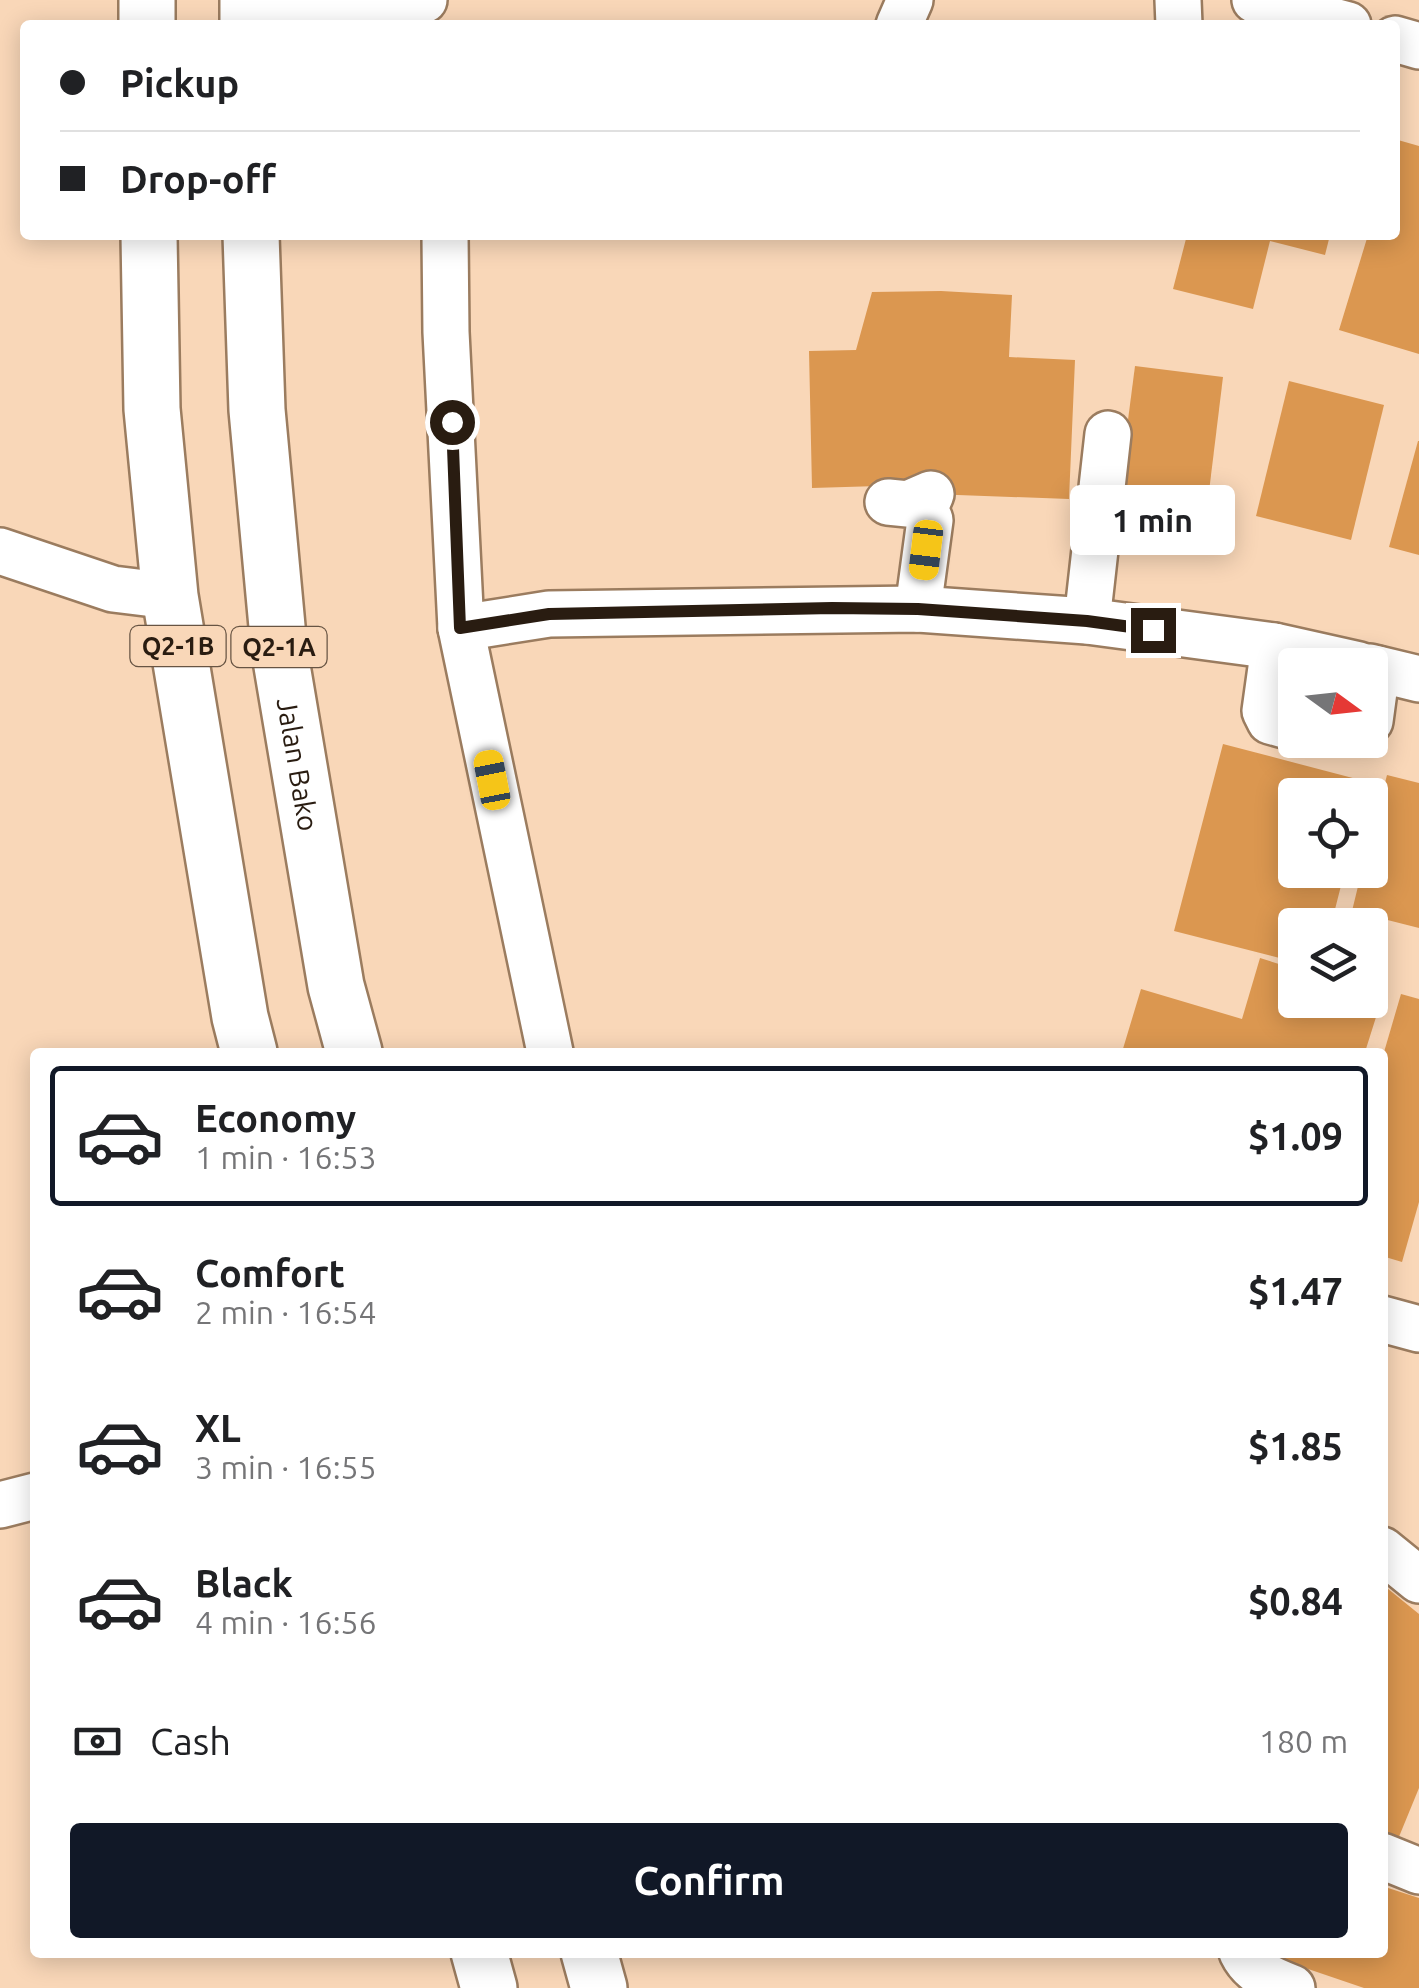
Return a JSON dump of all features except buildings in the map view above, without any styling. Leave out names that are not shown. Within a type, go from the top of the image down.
[{"type":"main road","name":"Q2-1B","points":[[149,240],[152,409],[170,596],[248,1048]]},
{"type":"main road","name":"Jalan Bako","points":[[251,240],[256,410],[280,648],[336,986],[353,1048]]},
{"type":"main road","points":[[481,1958],[489,1988]]},
{"type":"main road","points":[[592,1958],[599,1988]]},
{"type":"street","points":[[248,10],[424,0]]},
{"type":"street","points":[[1280,11],[1324,20]]},
{"type":"street","points":[[446,240],[446,332],[460,628],[549,1048]]},
{"type":"street","points":[[1087,621],[1108,434]]},
{"type":"street","points":[[888,502],[908,504],[932,494],[925,508],[930,520],[918,609]]},
{"type":"street","points":[[0,551],[113,589],[170,596]]},
{"type":"street","points":[[460,628],[549,614],[918,609],[1087,621],[1283,648]]},
{"type":"street","points":[[1274,646],[1265,711],[1270,721],[1278,723]]},
{"type":"street","points":[[1388,1321],[1419,1329]]},
{"type":"street","points":[[0,1505],[30,1497]]},
{"type":"street","points":[[1388,1555],[1419,1580]]},
{"type":"street","points":[[1388,1858],[1419,1871]]},
{"type":"street","points":[[1245,1958],[1249,1965],[1292,1988]]},
{"type":"route","points":[[452,422],[460,628],[549,614],[832,608],[918,609],[1087,621],[1153,630]]}]
